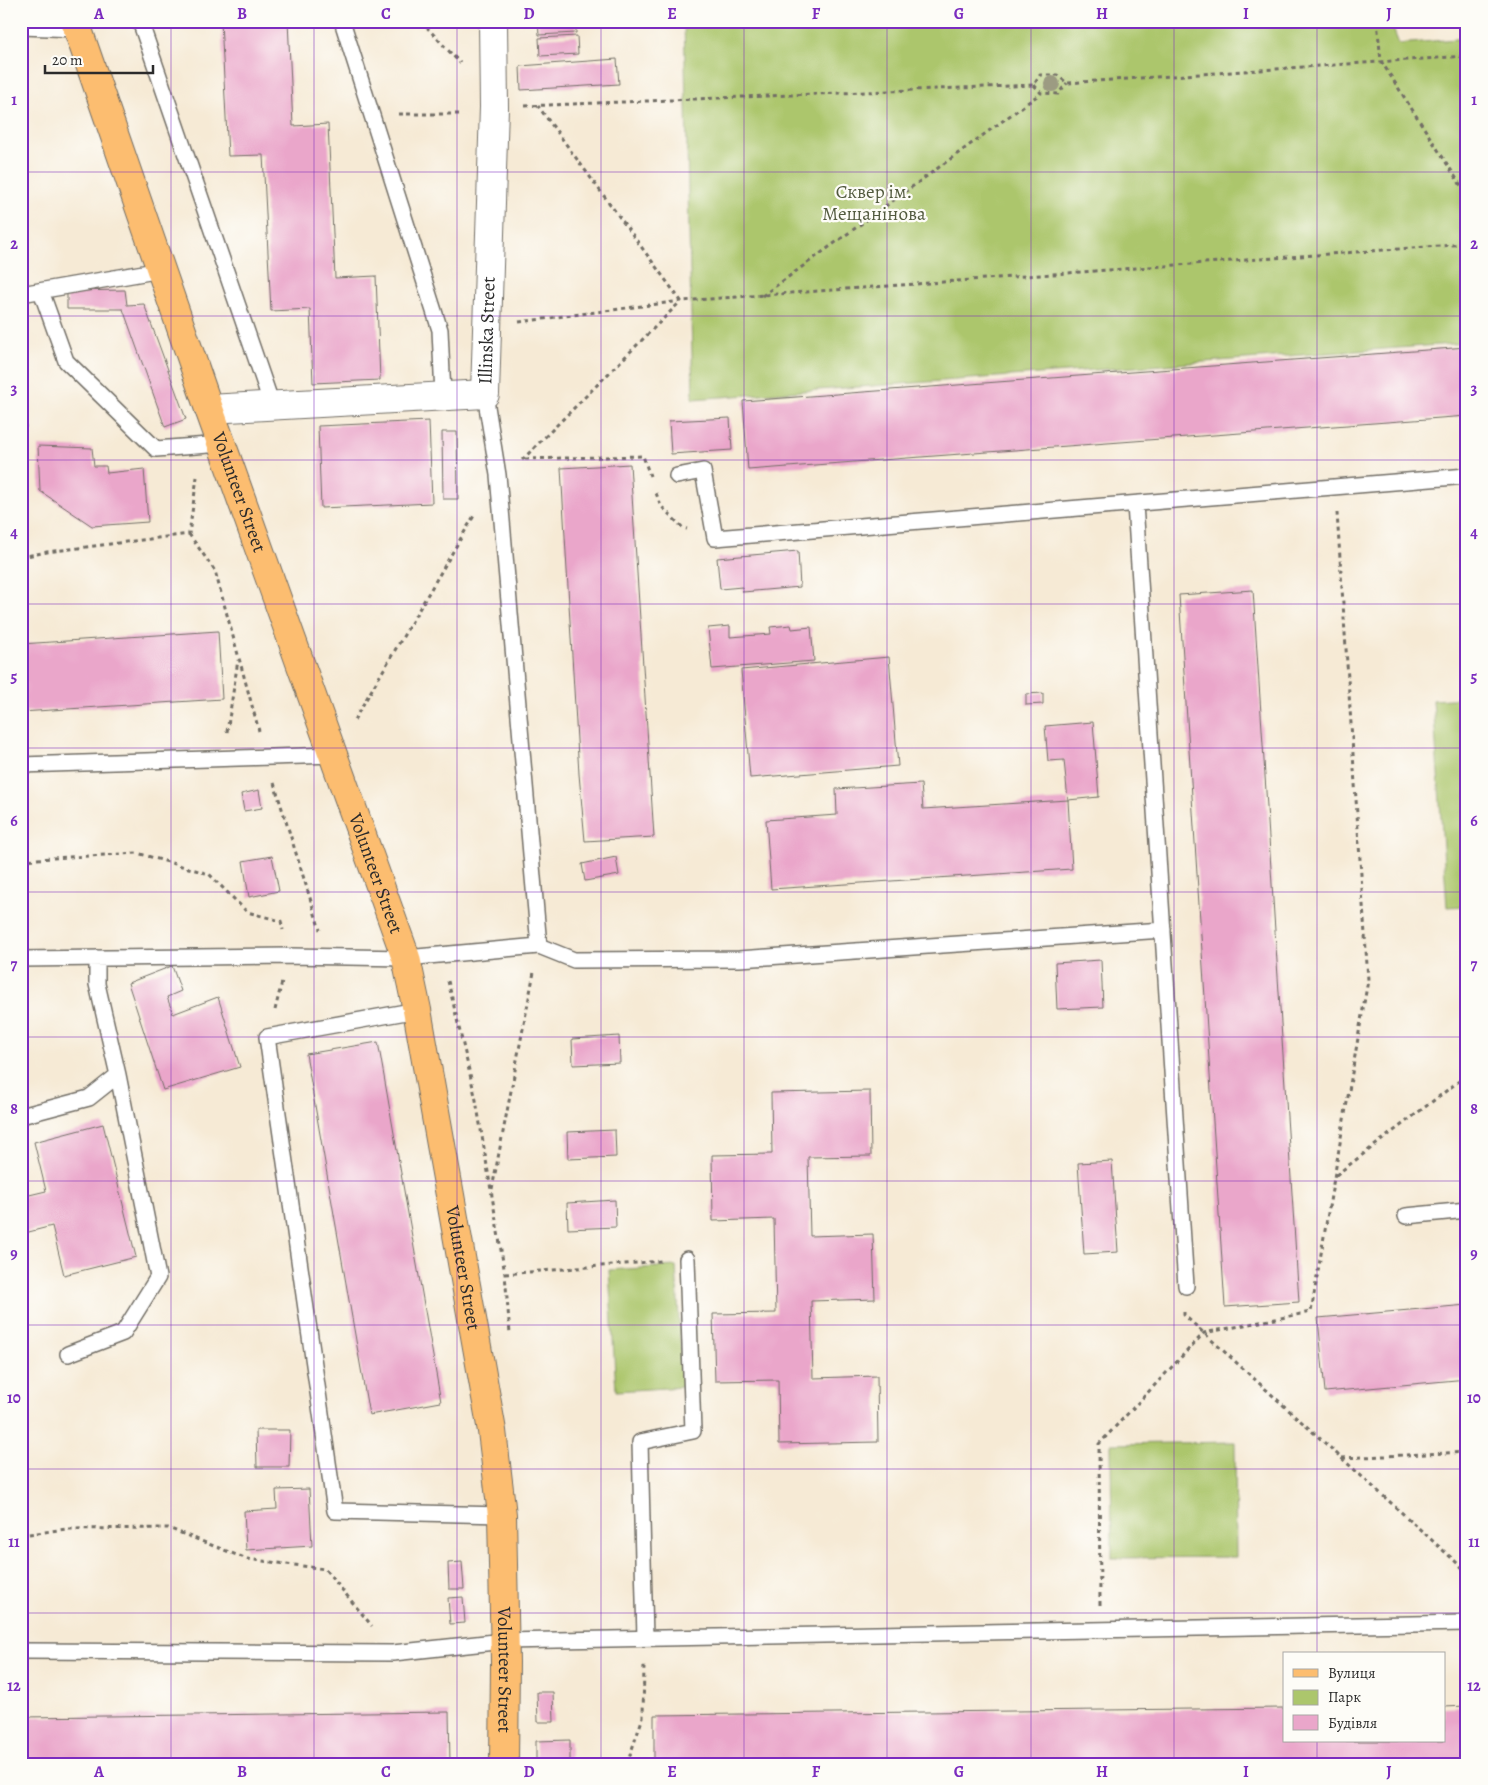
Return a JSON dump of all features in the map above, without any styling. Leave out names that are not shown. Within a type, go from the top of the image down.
[{"type":"main road","name":"Volunteer Street","points":[[76,25],[209,409],[406,958],[417,1010],[490,1421],[502,1515],[504,1764]]},
{"type":"street","name":"Illinska Street","points":[[209,409],[484,394],[494,107],[492,21]]},
{"type":"lane","points":[[140,21],[272,406]]},
{"type":"lane","points":[[342,21],[440,330],[443,396]]},
{"type":"lane","points":[[21,28],[76,25]]},
{"type":"lane","points":[[21,294],[161,270]]},
{"type":"lane","points":[[41,291],[66,361],[156,449],[222,444]]},
{"type":"lane","points":[[484,394],[498,474],[539,946]]},
{"type":"lane","points":[[678,476],[703,471],[715,538],[1467,476]]},
{"type":"lane","points":[[1135,504],[1186,1286]]},
{"type":"lane","points":[[21,765],[334,755]]},
{"type":"lane","points":[[21,959],[289,956],[406,958],[539,946],[574,960],[740,959],[1163,930]]},
{"type":"lane","points":[[68,1354],[123,1333],[158,1277],[118,1076],[96,984],[96,958]]},
{"type":"lane","points":[[417,1010],[268,1037],[335,1512],[502,1515]]},
{"type":"lane","points":[[21,1116],[89,1098],[118,1076]]},
{"type":"lane","points":[[1406,1216],[1467,1210]]},
{"type":"lane","points":[[645,1638],[640,1442],[693,1432],[687,1259]]},
{"type":"lane","points":[[21,1651],[393,1653],[504,1641],[1467,1623]]},
{"type":"path","points":[[1378,21],[1381,61],[1467,195]]},
{"type":"path","points":[[762,296],[1041,93],[1058,94],[1067,84],[1467,56]]},
{"type":"path","points":[[1034,85],[1040,75],[1057,75],[1067,84]]},
{"type":"path","points":[[371,114],[473,114],[494,107],[1034,85]]},
{"type":"path","points":[[1034,85],[1041,93]]},
{"type":"path","points":[[538,106],[681,301]]},
{"type":"path","points":[[486,326],[681,301],[1467,244]]},
{"type":"path","points":[[21,369],[25,427],[21,431]]},
{"type":"path","points":[[524,459],[643,456],[651,478]]},
{"type":"path","points":[[21,557],[189,534],[198,474]]},
{"type":"path","points":[[653,485],[661,506],[683,528],[715,538]]},
{"type":"path","points":[[1100,1629],[1099,1444],[1204,1333],[1311,1312],[1368,980],[1335,487]]},
{"type":"path","points":[[229,758],[226,728],[239,657]]},
{"type":"path","points":[[21,860],[136,853],[209,874],[247,912],[281,921],[289,956],[268,1037]]},
{"type":"path","points":[[491,1192],[539,946]]},
{"type":"path","points":[[1335,1175],[1467,1075]]},
{"type":"path","points":[[505,1274],[687,1259]]},
{"type":"path","points":[[1186,1286],[1184,1314],[1467,1572]]},
{"type":"path","points":[[1342,1458],[1467,1452]]},
{"type":"path","points":[[21,1535],[67,1529],[168,1528],[247,1559],[325,1569],[393,1653]]},
{"type":"path","points":[[627,1764],[643,1717],[645,1638]]},
{"type":"green space","name":"Сквер ім. Мещанінова","points":[[684,21],[1390,21],[1399,44],[1467,38],[1467,343],[693,399]]},
{"type":"green space","points":[[1467,698],[1467,906],[1447,907],[1433,700]]},
{"type":"green space","points":[[676,1266],[683,1387],[616,1391],[609,1270]]},
{"type":"green space","points":[[1235,1442],[1236,1557],[1112,1558],[1111,1444]]},
{"type":"building","points":[[221,21],[288,21],[293,126],[328,124],[335,278],[376,276],[380,380],[313,383],[310,309],[271,311],[263,155],[228,156]]},
{"type":"building","points":[[538,21],[576,21],[576,33],[539,35]]},
{"type":"building","points":[[577,36],[578,54],[540,56],[539,38]]},
{"type":"building","points":[[617,59],[619,84],[521,90],[520,66]]},
{"type":"building","points":[[125,290],[127,305],[144,304],[186,419],[165,427],[123,309],[67,309],[67,291]]},
{"type":"building","points":[[1467,347],[1467,416],[748,470],[743,401]]},
{"type":"building","points":[[730,418],[732,450],[671,454],[669,421]]},
{"type":"building","points":[[429,421],[432,503],[321,508],[318,426]]},
{"type":"building","points":[[442,432],[457,432],[458,499],[443,499]]},
{"type":"building","points":[[38,446],[92,448],[94,466],[106,466],[107,473],[144,469],[148,522],[92,526],[40,491]]},
{"type":"building","points":[[630,464],[654,837],[585,841],[579,774],[561,468]]},
{"type":"building","points":[[798,551],[800,587],[743,592],[742,587],[720,589],[717,558]]},
{"type":"building","points":[[1253,590],[1299,1302],[1225,1307],[1179,595]]},
{"type":"building","points":[[791,625],[792,629],[811,627],[814,661],[712,669],[708,628],[730,626],[730,637],[771,634],[770,627]]},
{"type":"building","points":[[218,631],[222,699],[21,712],[21,644]]},
{"type":"building","points":[[889,657],[898,766],[750,778],[741,670]]},
{"type":"building","points":[[1043,693],[1043,704],[1026,705],[1026,694]]},
{"type":"building","points":[[1093,722],[1099,797],[1068,800],[1064,760],[1048,761],[1045,726]]},
{"type":"building","points":[[921,784],[923,809],[1068,800],[1072,869],[771,889],[766,820],[837,815],[836,789]]},
{"type":"building","points":[[259,790],[262,808],[244,811],[241,794]]},
{"type":"building","points":[[272,856],[279,891],[249,897],[243,861]]},
{"type":"building","points":[[616,857],[619,875],[585,881],[582,864]]},
{"type":"building","points":[[1101,960],[1103,1007],[1057,1009],[1055,963]]},
{"type":"building","points":[[172,966],[181,991],[167,997],[173,1014],[218,997],[240,1067],[163,1090],[128,983]]},
{"type":"building","points":[[619,1036],[620,1063],[573,1065],[572,1039]]},
{"type":"building","points":[[378,1042],[441,1402],[369,1415],[306,1054]]},
{"type":"building","points":[[870,1091],[871,1156],[808,1157],[810,1236],[873,1234],[875,1299],[811,1301],[813,1378],[877,1376],[878,1442],[779,1444],[778,1380],[715,1381],[713,1314],[776,1313],[774,1219],[713,1221],[712,1155],[772,1154],[771,1093]]},
{"type":"building","points":[[103,1124],[136,1257],[64,1275],[52,1226],[21,1234],[21,1197],[46,1191],[34,1142]]},
{"type":"building","points":[[615,1130],[616,1157],[568,1159],[567,1132]]},
{"type":"building","points":[[1112,1161],[1118,1252],[1084,1254],[1078,1163]]},
{"type":"building","points":[[615,1200],[616,1227],[568,1229],[567,1203]]},
{"type":"building","points":[[1467,1305],[1467,1379],[1325,1392],[1318,1318]]},
{"type":"building","points":[[256,1430],[290,1430],[289,1467],[257,1467]]},
{"type":"building","points":[[309,1489],[312,1546],[246,1550],[244,1511],[277,1509],[276,1490]]},
{"type":"building","points":[[462,1562],[464,1589],[449,1589],[448,1563]]},
{"type":"building","points":[[463,1597],[465,1623],[450,1624],[448,1598]]},
{"type":"building","points":[[537,1692],[553,1692],[554,1722],[538,1722]]},
{"type":"building","points":[[1467,1706],[1467,1764],[654,1764],[654,1715],[1283,1708],[1283,1742],[1446,1742],[1446,1707]]},
{"type":"building","points":[[449,1712],[450,1764],[21,1764],[21,1717]]},
{"type":"building","points":[[570,1740],[570,1764],[536,1764],[536,1741]]}]
